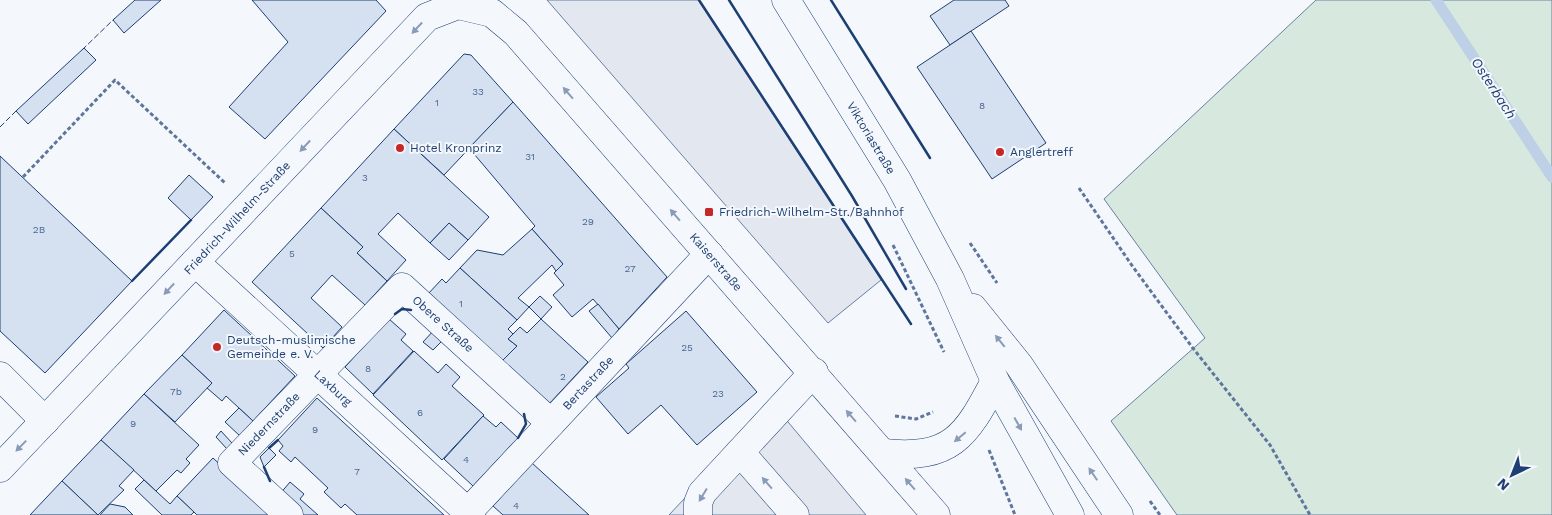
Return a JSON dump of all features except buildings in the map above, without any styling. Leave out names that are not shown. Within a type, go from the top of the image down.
[{"type":"main road","name":"Viktoriastraße","points":[[786,0],[867,129],[950,279],[995,381],[1070,515]]},
{"type":"main road","name":"Friedrich-Wilhelm-Straße","points":[[0,468],[427,17],[458,5],[489,7]]},
{"type":"main road","name":"Kaiserstraße","points":[[489,7],[516,33],[814,372],[936,515]]},
{"type":"main road","name":"Bertastraße","points":[[470,514],[709,254]]},
{"type":"main road","name":"Laxburg","points":[[195,262],[470,514]]},
{"type":"main road","name":"Viktoriastraße","points":[[950,279],[1019,365],[1119,515]]},
{"type":"main road","name":"Obere Straße","points":[[318,374],[402,287],[552,423]]},
{"type":"main road","points":[[698,515],[698,503],[702,493],[814,372]]},
{"type":"main road","name":"Niedernstraße","points":[[289,515],[232,463],[318,374]]},
{"type":"main road","points":[[0,376],[45,421]]},
{"type":"main road","points":[[883,453],[916,455],[945,447],[967,431],[995,381]]},
{"type":"main road","points":[[740,452],[795,515]]},
{"type":"path","points":[[23,177],[116,80],[249,205]]},
{"type":"path","points":[[1079,188],[1133,267],[1192,347],[1270,445],[1310,515]]},
{"type":"path","points":[[970,242],[1000,288]]},
{"type":"path","points":[[893,248],[947,359]]},
{"type":"path","points":[[891,415],[916,419],[938,409]]},
{"type":"path","points":[[976,417],[1015,515]]},
{"type":"shaded area","points":[[547,0],[698,0],[881,280],[828,323]]},
{"type":"shaded area","points":[[1316,0],[1552,0],[1552,515],[1177,515],[1111,421],[1205,338],[1104,199]]},
{"type":"shaded area","points":[[773,404],[866,515],[669,515]]},
{"type":"waterway","name":"Osterbach","points":[[1436,0],[1552,177]]},
{"type":"fence","points":[[82,50],[115,18]]},
{"type":"fence","points":[[0,127],[18,109]]},
{"type":"wall","points":[[699,0],[911,324]]},
{"type":"wall","points":[[729,0],[852,196],[906,289]]},
{"type":"wall","points":[[831,0],[930,158]]},
{"type":"wall","points":[[132,281],[191,220]]},
{"type":"wall","points":[[395,314],[402,309],[411,310]]},
{"type":"wall","points":[[518,438],[526,424],[524,414]]},
{"type":"wall","points":[[269,448],[278,440]]},
{"type":"wall","points":[[264,467],[270,481]]},
{"type":"place","name":"Hotel Kronprinz","points":[[400,148]]},
{"type":"place","name":"Anglertreff","points":[[1000,152]]},
{"type":"place","name":"Friedrich-Wilhelm-Str./Bahnhof","points":[[709,212]]},
{"type":"place","name":"Deutsch-muslimische Gemeinde e. V.","points":[[217,347]]}]
